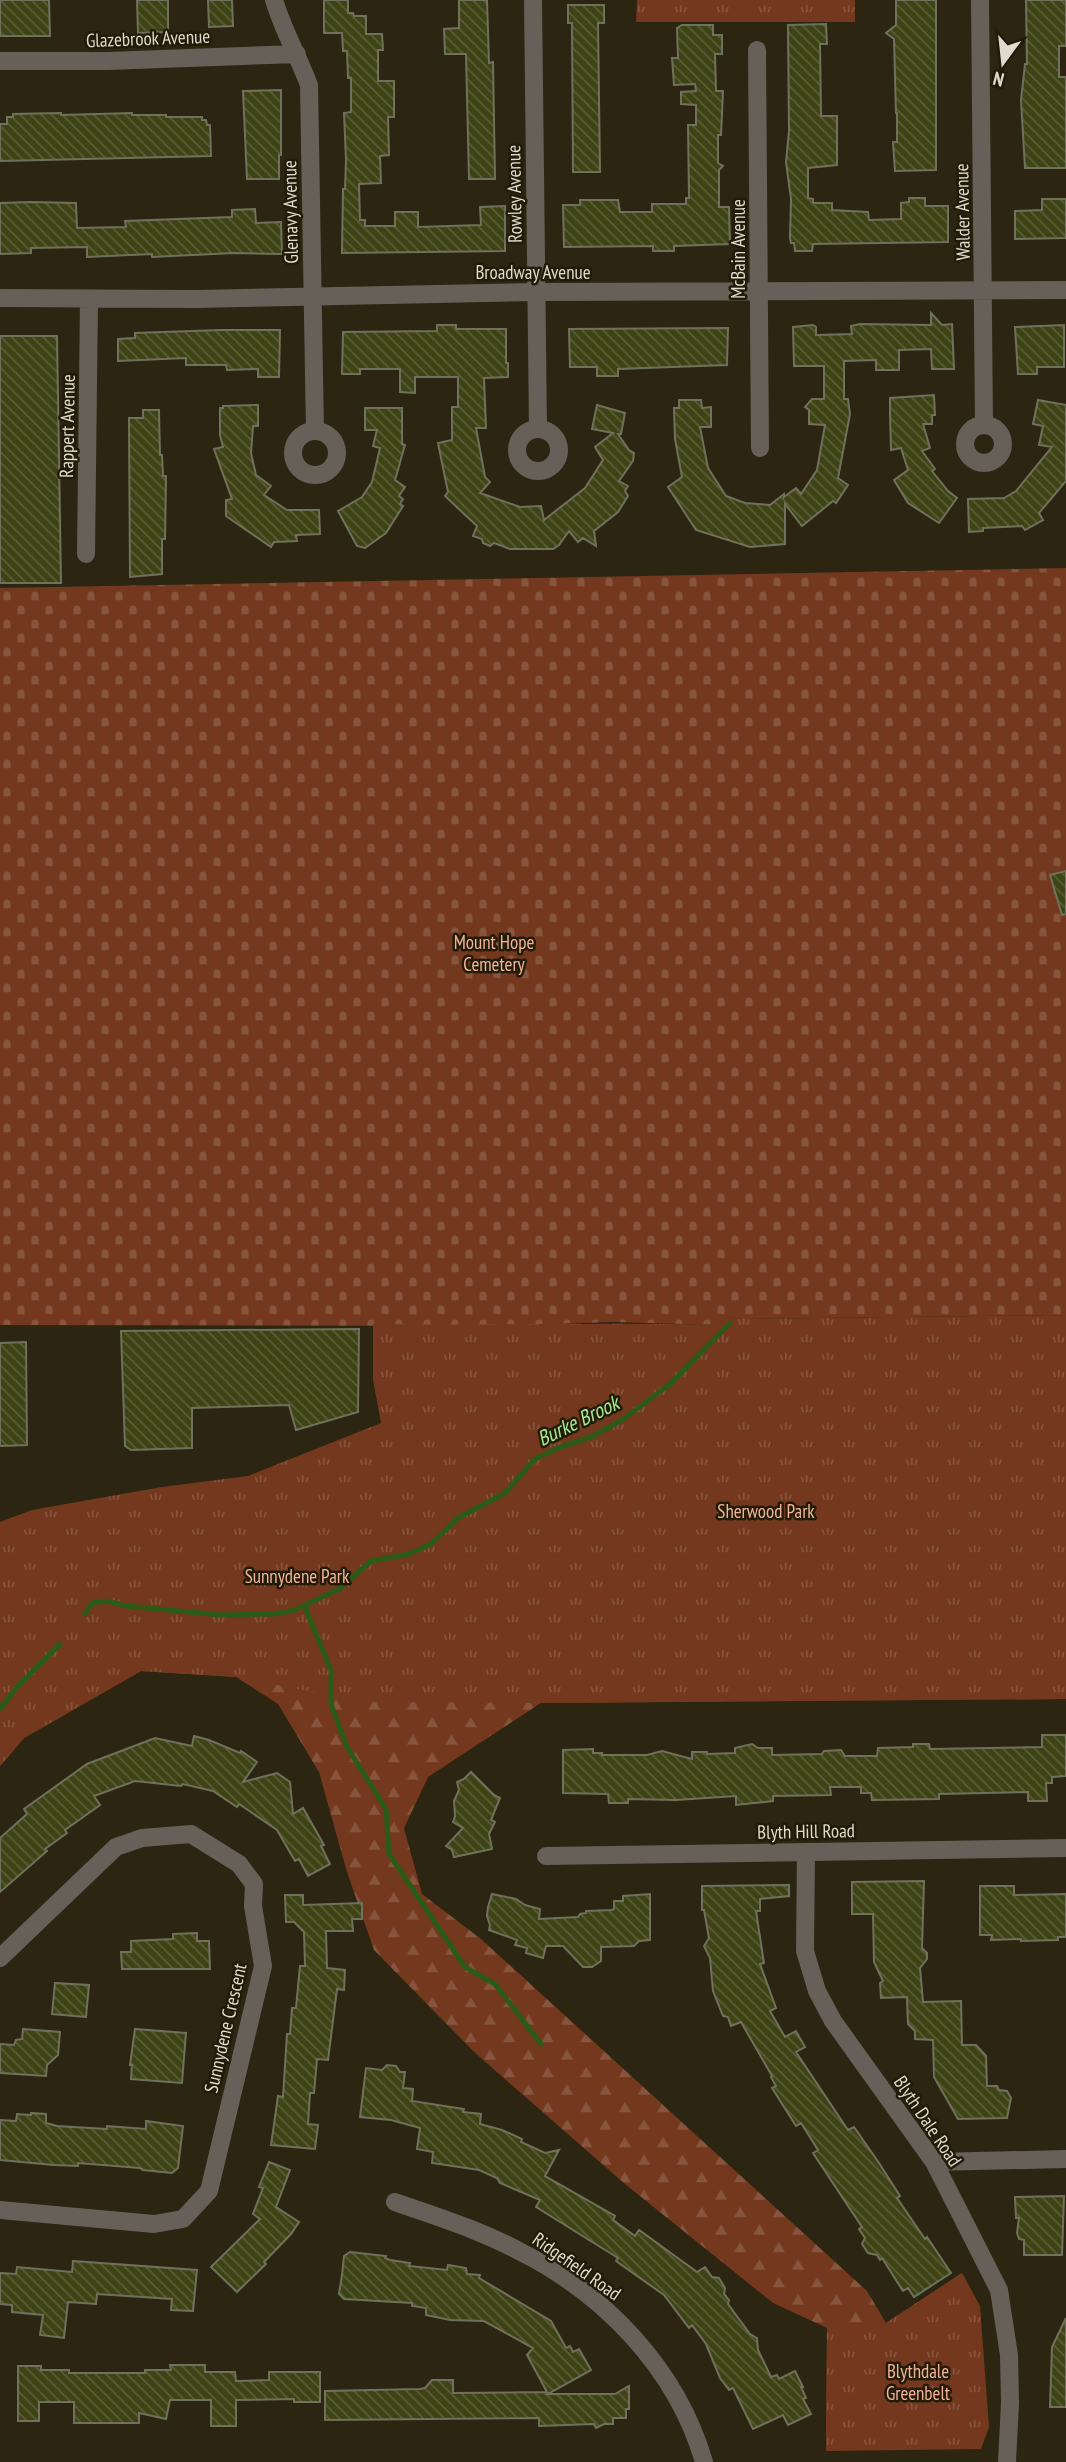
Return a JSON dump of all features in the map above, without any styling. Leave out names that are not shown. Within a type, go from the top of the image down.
[{"type":"street","name":"Glenavy Avenue","points":[[274,0],[282,29],[298,54],[309,85],[315,430]]},
{"type":"street","name":"Rowley Avenue","points":[[533,0],[538,429]]},
{"type":"street","name":"Walder Avenue","points":[[980,0],[984,424]]},
{"type":"street","name":"McBain Avenue","points":[[757,50],[760,448]]},
{"type":"street","name":"Glazebrook Avenue","points":[[0,61],[108,61],[298,54]]},
{"type":"street","name":"Broadway Avenue","points":[[0,298],[1066,290]]},
{"type":"street","name":"Rappert Avenue","points":[[86,554],[89,299]]},
{"type":"street","name":"Sunnydene Crescent","points":[[0,1958],[116,1847],[142,1838],[191,1834],[239,1864],[254,1884],[253,1906],[263,1966],[209,2191],[183,2219],[155,2224],[0,2210]]},
{"type":"street","name":"Blyth Hill Road","points":[[547,1856],[1066,1848]]},
{"type":"street","name":"Blyth Dale Road","points":[[806,1852],[805,1951],[817,1990],[833,2021],[934,2162],[999,2290],[1009,2355],[1007,2462]]},
{"type":"street","points":[[934,2162],[1066,2159]]},
{"type":"street","name":"Ridgefield Road","points":[[395,2203],[464,2227],[520,2251],[598,2302],[622,2323],[657,2367],[697,2438],[704,2462]]},
{"type":"green space","points":[[637,0],[855,0],[855,22],[636,22]]},
{"type":"green space","name":"Mount Hope Cemetery","points":[[1066,568],[1066,1315],[734,1319],[728,1316],[718,1325],[611,1322],[500,1326],[0,1325],[0,588]]},
{"type":"green space","name":"Sherwood Park","points":[[1066,1315],[1066,1699],[364,1702],[236,1677],[141,1671],[24,1738],[0,1766],[0,1522],[32,1510],[162,1487],[248,1476],[381,1423],[373,1380],[373,1324],[718,1325],[728,1316],[734,1319]]},
{"type":"green space","points":[[105,1656],[1066,1699],[541,1703],[428,1777],[404,1828],[422,1894],[481,1939],[867,2291],[886,2323],[962,2273],[826,2437],[827,2328],[773,2303],[625,2184],[473,2051],[374,1950],[347,1872],[319,1772],[278,1704],[236,1677],[141,1671],[24,1738],[0,1766],[0,1745]]},
{"type":"green space","name":"Blythdale Greenbelt","points":[[962,2273],[980,2306],[989,2427],[981,2449],[826,2451],[827,2328],[886,2323]]},
{"type":"building","points":[[0,0],[49,0],[50,36],[0,36]]},
{"type":"building","points":[[137,0],[168,0],[168,32],[138,33]]},
{"type":"building","points":[[208,0],[232,0],[233,26],[209,27]]},
{"type":"building","points":[[324,0],[348,0],[348,13],[366,16],[366,34],[382,34],[383,50],[378,50],[378,81],[394,81],[394,117],[388,117],[389,155],[380,156],[381,183],[359,184],[360,220],[365,220],[365,226],[395,226],[395,212],[418,212],[418,227],[481,225],[480,207],[505,206],[505,251],[342,253],[346,160],[344,113],[351,112],[351,78],[348,78],[347,51],[343,51],[342,33],[324,33]]},
{"type":"building","points":[[459,0],[487,0],[489,63],[493,62],[495,179],[469,179],[466,54],[445,54],[444,29],[459,28]]},
{"type":"building","points":[[896,0],[936,0],[936,170],[895,171],[893,142],[897,142],[897,113],[894,39],[886,33],[896,25]]},
{"type":"building","points":[[1026,0],[1066,0],[1066,46],[1059,46],[1059,77],[1066,77],[1066,168],[1025,168],[1021,100],[1027,64]]},
{"type":"building","points":[[568,5],[604,5],[604,23],[598,23],[600,172],[573,172],[572,23],[568,23]]},
{"type":"building","points":[[826,24],[827,44],[820,44],[821,116],[837,116],[837,165],[808,168],[808,198],[813,199],[813,203],[832,203],[832,210],[868,212],[869,220],[901,219],[901,203],[909,202],[909,198],[925,198],[925,206],[948,206],[948,242],[813,244],[812,251],[795,251],[790,238],[791,199],[786,162],[789,131],[788,25]]},
{"type":"building","points":[[682,25],[713,25],[713,35],[722,35],[722,54],[715,54],[716,91],[723,91],[721,135],[718,135],[718,163],[723,166],[719,170],[719,207],[729,207],[730,244],[674,246],[674,251],[653,251],[653,246],[564,247],[563,205],[580,205],[580,200],[618,200],[620,212],[652,212],[652,204],[686,204],[686,198],[689,198],[688,125],[696,125],[696,105],[681,104],[681,92],[696,91],[695,84],[674,85],[672,58],[678,58],[677,28]]},
{"type":"building","points":[[281,90],[279,179],[247,179],[243,91]]},
{"type":"building","points":[[13,114],[202,117],[207,125],[210,125],[211,156],[0,161],[0,124],[7,124],[7,117],[13,117]]},
{"type":"building","points":[[1042,199],[1066,199],[1066,238],[1015,239],[1015,211],[1042,210]]},
{"type":"building","points":[[0,203],[76,203],[77,228],[126,227],[125,221],[232,217],[232,210],[255,209],[256,223],[281,222],[282,254],[87,257],[87,247],[31,248],[31,253],[0,254]]},
{"type":"building","points":[[931,313],[942,325],[952,324],[954,369],[932,369],[931,349],[899,350],[899,370],[876,370],[876,360],[844,361],[844,399],[848,399],[850,414],[838,478],[848,485],[836,503],[833,501],[802,526],[785,504],[785,544],[750,547],[696,530],[668,487],[682,477],[675,439],[674,408],[679,408],[679,400],[701,400],[702,408],[711,407],[711,427],[700,427],[708,468],[726,496],[745,503],[770,505],[796,488],[801,494],[817,470],[825,425],[809,424],[809,410],[805,407],[812,399],[824,399],[824,366],[794,366],[793,327],[813,325],[816,327],[816,335],[852,334],[851,326],[860,324],[931,325]]},
{"type":"building","points":[[437,325],[456,325],[456,329],[506,329],[508,377],[484,378],[486,428],[476,428],[485,477],[490,482],[480,493],[520,507],[541,506],[544,520],[585,488],[603,460],[595,447],[613,433],[592,429],[597,405],[625,413],[621,434],[618,434],[634,453],[633,461],[619,481],[628,486],[625,491],[628,496],[618,512],[594,531],[596,546],[583,538],[578,542],[569,531],[553,549],[510,549],[494,543],[490,546],[473,536],[477,526],[445,496],[448,492],[438,443],[452,440],[452,407],[458,407],[458,377],[415,377],[415,393],[400,392],[400,369],[360,369],[360,374],[342,374],[343,332],[437,331]]},
{"type":"building","points":[[1064,325],[1064,367],[1037,367],[1037,374],[1018,374],[1015,327]]},
{"type":"building","points":[[728,328],[727,365],[618,369],[618,376],[597,376],[597,367],[570,367],[569,329]]},
{"type":"building","points":[[280,330],[279,377],[258,377],[258,369],[227,370],[226,365],[186,365],[186,358],[118,361],[118,339],[135,338],[135,333]]},
{"type":"building","points":[[0,336],[57,336],[61,583],[0,583]]},
{"type":"building","points":[[934,395],[935,415],[932,415],[932,424],[923,424],[930,448],[922,451],[935,469],[932,471],[957,498],[939,523],[908,503],[894,480],[908,470],[901,448],[891,450],[890,398]]},
{"type":"building","points":[[1038,400],[1066,405],[1066,481],[1039,513],[1043,520],[1025,530],[1022,526],[983,528],[983,531],[969,532],[968,499],[1004,498],[1016,491],[1052,447],[1039,445],[1043,426],[1033,424]]},
{"type":"building","points":[[258,405],[258,426],[253,426],[251,453],[256,475],[271,486],[264,495],[287,510],[319,510],[320,534],[296,535],[297,541],[274,542],[271,547],[226,516],[226,500],[232,499],[214,449],[223,447],[220,408]]},
{"type":"building","points":[[365,408],[402,408],[402,444],[405,445],[395,480],[405,487],[399,496],[403,499],[400,504],[403,506],[386,533],[365,548],[357,546],[338,511],[362,497],[372,482],[380,448],[373,446],[377,430],[365,430]]},
{"type":"building","points":[[143,410],[159,410],[160,455],[163,476],[166,476],[165,539],[162,539],[162,574],[130,577],[129,418],[143,418]]},
{"type":"building","points":[[1066,871],[1066,914],[1062,915],[1050,875]]},
{"type":"building","points":[[359,1329],[358,1412],[296,1430],[289,1405],[192,1408],[192,1448],[131,1450],[125,1446],[121,1331]]},
{"type":"building","points":[[26,1342],[27,1445],[0,1446],[0,1343]]},
{"type":"building","points":[[1042,1735],[1066,1735],[1066,1776],[1052,1777],[1052,1783],[1046,1783],[1047,1801],[1028,1801],[1028,1792],[939,1794],[939,1799],[872,1800],[871,1793],[861,1793],[861,1787],[830,1787],[831,1795],[773,1796],[773,1801],[736,1805],[736,1796],[676,1800],[628,1799],[628,1803],[609,1803],[608,1794],[563,1793],[563,1750],[593,1749],[593,1753],[602,1755],[647,1755],[662,1751],[692,1759],[692,1752],[735,1753],[735,1748],[752,1744],[758,1748],[772,1748],[772,1755],[822,1754],[824,1751],[841,1750],[845,1756],[877,1756],[878,1748],[913,1747],[913,1744],[929,1744],[930,1749],[1042,1747]]},
{"type":"building","points":[[194,1736],[240,1753],[241,1751],[257,1762],[243,1782],[277,1773],[290,1782],[293,1814],[303,1808],[324,1845],[321,1846],[330,1864],[308,1876],[299,1859],[295,1861],[277,1830],[239,1804],[237,1807],[213,1791],[183,1784],[181,1786],[135,1781],[94,1796],[100,1805],[65,1830],[67,1833],[45,1849],[47,1851],[0,1892],[0,1838],[27,1814],[24,1809],[87,1764],[155,1738],[192,1746]]},
{"type":"building","points":[[471,1772],[500,1798],[491,1820],[495,1822],[489,1834],[492,1849],[454,1857],[452,1850],[446,1846],[463,1828],[453,1822],[454,1801],[459,1790],[457,1782]]},
{"type":"building","points":[[924,1881],[922,1948],[927,1953],[927,1959],[920,1968],[923,2002],[961,2001],[962,2045],[976,2045],[986,2056],[987,2086],[997,2086],[999,2090],[1007,2091],[1011,2098],[1007,2118],[958,2119],[934,2077],[933,2040],[915,2039],[915,2031],[908,2024],[907,1997],[881,1998],[880,1983],[883,1981],[874,1962],[873,1914],[852,1914],[852,1882]]},
{"type":"building","points":[[789,1885],[789,1896],[760,1899],[760,1911],[756,1911],[764,1963],[760,1964],[776,2008],[770,2011],[785,2037],[796,2031],[805,2047],[796,2052],[848,2130],[854,2127],[900,2196],[897,2198],[951,2273],[914,2297],[908,2288],[903,2291],[882,2258],[880,2260],[877,2255],[868,2253],[862,2244],[865,2238],[859,2229],[862,2227],[813,2153],[818,2150],[801,2123],[796,2126],[772,2088],[776,2086],[772,2076],[741,2022],[731,2026],[728,2017],[723,2016],[713,1991],[710,1958],[704,1946],[709,1938],[702,1910],[702,1886]]},
{"type":"building","points":[[980,1886],[1014,1886],[1014,1895],[1066,1894],[1066,1937],[1058,1937],[1058,1940],[1021,1941],[991,1940],[992,1935],[980,1935]]},
{"type":"building","points":[[492,1894],[516,1899],[540,1909],[539,1919],[578,1917],[586,1911],[612,1910],[614,1901],[623,1901],[623,1896],[650,1894],[650,1940],[639,1941],[634,1946],[601,1947],[601,1961],[592,1967],[583,1967],[563,1946],[546,1946],[543,1958],[526,1953],[527,1948],[515,1945],[517,1940],[489,1930],[487,1916]]},
{"type":"building","points":[[285,1895],[303,1895],[303,1905],[362,1903],[362,1919],[352,1919],[353,1931],[326,1931],[327,1968],[345,1970],[344,1990],[337,1989],[328,2060],[317,2059],[314,2093],[310,2093],[308,2124],[318,2125],[315,2149],[271,2145],[278,2096],[283,2097],[287,2034],[290,2034],[292,2008],[296,2008],[300,1966],[305,1966],[304,1932],[294,1922],[286,1922]]},
{"type":"building","points":[[197,1933],[197,1941],[209,1941],[210,1969],[122,1969],[121,1952],[131,1952],[131,1941],[173,1939],[173,1934]]},
{"type":"building","points":[[55,1983],[89,1985],[86,2017],[52,2014]]},
{"type":"building","points":[[23,2029],[60,2032],[58,2055],[47,2065],[46,2076],[0,2073],[0,2044],[14,2045],[16,2040],[22,2039]]},
{"type":"building","points":[[135,2029],[186,2033],[182,2083],[131,2079],[130,2065]]},
{"type":"building","points":[[387,2065],[396,2066],[400,2072],[405,2072],[403,2088],[413,2089],[412,2101],[481,2114],[480,2124],[502,2130],[545,2153],[559,2150],[545,2176],[615,2216],[613,2220],[635,2236],[639,2230],[697,2272],[705,2267],[712,2277],[719,2278],[725,2288],[728,2304],[750,2334],[757,2338],[758,2350],[771,2377],[777,2375],[779,2379],[795,2371],[803,2387],[806,2398],[803,2399],[811,2414],[788,2425],[783,2415],[753,2429],[733,2388],[729,2390],[720,2378],[706,2344],[692,2325],[689,2328],[664,2295],[616,2261],[618,2258],[536,2207],[540,2200],[500,2183],[497,2178],[479,2170],[432,2163],[433,2152],[417,2149],[420,2128],[391,2120],[360,2117],[366,2068],[382,2070]]},
{"type":"building","points":[[17,2114],[46,2114],[46,2123],[57,2126],[146,2129],[146,2121],[183,2126],[178,2168],[172,2173],[78,2163],[78,2166],[0,2160],[0,2120],[16,2121]]},
{"type":"building","points":[[269,2162],[290,2170],[276,2207],[299,2222],[264,2262],[266,2264],[237,2292],[211,2267],[260,2219],[253,2214],[263,2188],[259,2187]]},
{"type":"building","points":[[1064,2196],[1062,2255],[1024,2255],[1024,2240],[1019,2239],[1017,2233],[1019,2218],[1016,2218],[1015,2197]]},
{"type":"building","points":[[350,2252],[386,2256],[385,2258],[390,2260],[410,2263],[409,2266],[447,2270],[448,2265],[466,2268],[467,2274],[480,2275],[479,2278],[551,2321],[566,2348],[570,2346],[573,2352],[579,2349],[591,2370],[548,2394],[615,2394],[629,2386],[629,2409],[626,2409],[626,2418],[613,2418],[613,2424],[596,2428],[594,2424],[539,2426],[539,2418],[325,2420],[325,2391],[420,2389],[425,2388],[432,2380],[453,2380],[453,2393],[547,2392],[527,2355],[533,2348],[484,2321],[450,2320],[426,2315],[426,2308],[412,2306],[412,2303],[344,2299],[339,2294],[344,2256]]},
{"type":"building","points":[[73,2261],[197,2270],[193,2311],[171,2310],[172,2299],[97,2294],[96,2304],[68,2302],[64,2338],[40,2335],[43,2315],[12,2312],[12,2305],[0,2304],[0,2273],[16,2274],[17,2267],[72,2272]]},
{"type":"building","points":[[1066,2318],[1066,2407],[1050,2407],[1052,2347]]},
{"type":"building","points":[[170,2365],[205,2365],[205,2372],[235,2372],[236,2381],[269,2380],[269,2372],[320,2372],[320,2402],[294,2402],[294,2399],[236,2400],[236,2426],[211,2426],[211,2400],[170,2400],[166,2419],[139,2413],[139,2423],[74,2423],[74,2402],[39,2402],[39,2421],[18,2421],[18,2366],[41,2366],[41,2370],[69,2370],[69,2373],[145,2373],[145,2370],[171,2370]]},
{"type":"waterway","name":"Burke Brook","points":[[85,1614],[92,1603],[107,1601],[126,1606],[221,1615],[273,1614],[295,1610],[339,1589],[371,1561],[409,1554],[431,1544],[458,1518],[505,1493],[535,1459],[591,1437],[622,1420],[670,1384],[730,1323]]},
{"type":"waterway","points":[[304,1605],[331,1670],[331,1704],[347,1747],[386,1809],[389,1854],[465,1967],[495,1984],[541,2044]]},
{"type":"waterway","name":"Burke Brook","points":[[0,1709],[16,1688],[60,1644]]},
{"type":"park label","name":"Sunnydene Park","points":[[297,1576]]}]
